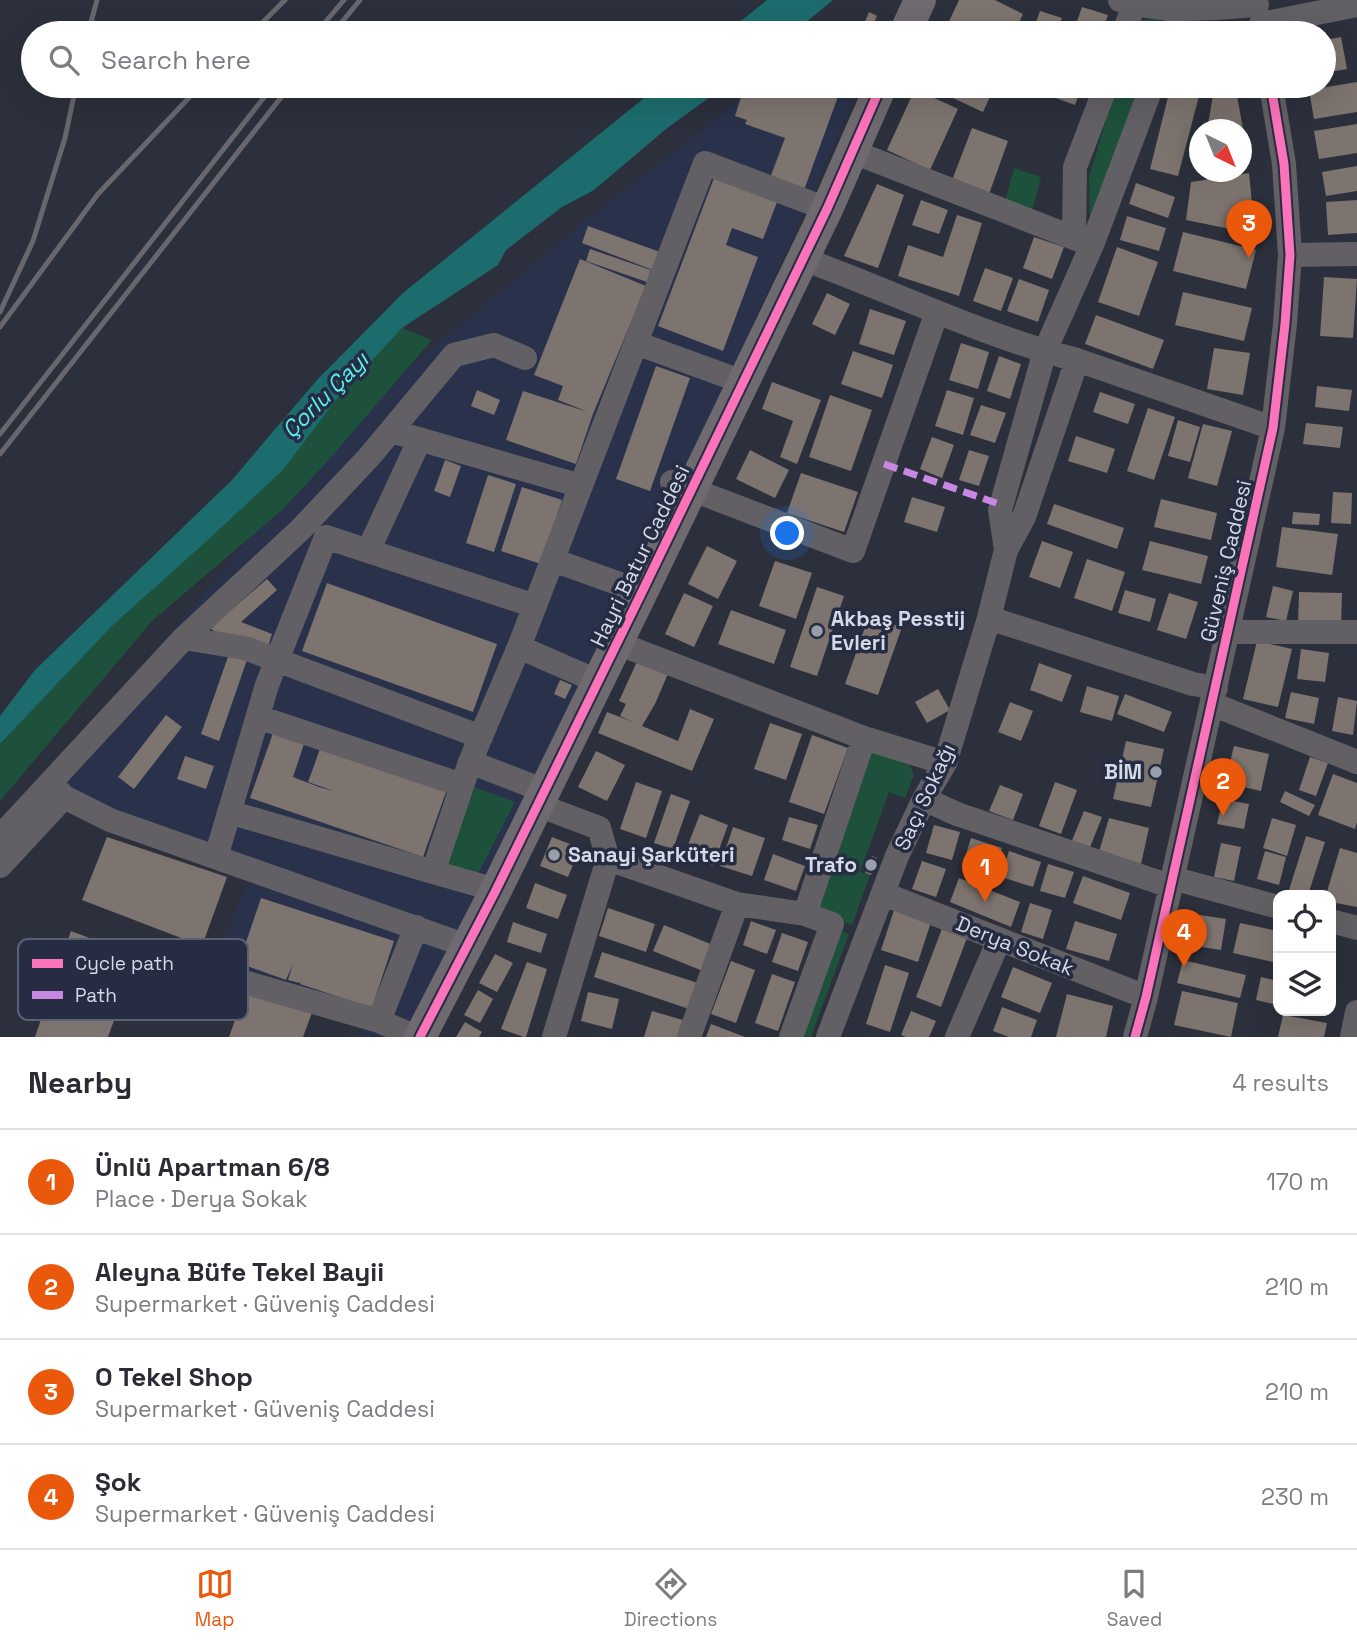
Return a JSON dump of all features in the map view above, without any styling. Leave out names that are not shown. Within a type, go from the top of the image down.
[{"type":"main road","points":[[910,21],[920,0]]},
{"type":"main road","name":"Hayri Batur Caddesi","points":[[418,1037],[496,890],[599,682],[642,593],[682,486],[743,382],[827,209],[875,98]]},
{"type":"street","points":[[1125,21],[1127,2],[1259,16],[1357,5]]},
{"type":"street","points":[[1176,21],[1181,9]]},
{"type":"street","points":[[1083,241],[1075,167],[1101,98]]},
{"type":"street","points":[[1006,550],[1000,510],[1045,351],[1083,241],[1147,98]]},
{"type":"street","name":"Güveniş Caddesi","points":[[1135,1037],[1273,428],[1290,256],[1284,164],[1273,98]]},
{"type":"street","points":[[851,151],[1083,241]]},
{"type":"street","points":[[433,872],[470,762],[519,647],[705,163],[827,209]]},
{"type":"street","points":[[1290,256],[1357,254]]},
{"type":"street","points":[[803,258],[937,312],[1273,428]]},
{"type":"street","points":[[682,486],[853,551],[937,312]]},
{"type":"street","points":[[636,343],[743,382]]},
{"type":"street","points":[[0,866],[57,790],[184,638],[301,529],[391,431],[454,355],[494,345],[525,358]]},
{"type":"street","points":[[1006,550],[1024,517],[1077,360]]},
{"type":"street","points":[[391,431],[581,486]]},
{"type":"street","points":[[368,551],[420,439]]},
{"type":"street","points":[[216,857],[276,662],[326,537],[535,606]]},
{"type":"street","name":"Saçı Sokağı","points":[[828,1037],[897,856],[924,799],[945,763],[989,618],[1006,550]]},
{"type":"street","points":[[553,560],[642,593]]},
{"type":"street","points":[[989,618],[1193,684],[1357,762]]},
{"type":"street","points":[[1228,632],[1357,632]]},
{"type":"street","points":[[184,638],[245,648],[276,662],[481,737]]},
{"type":"street","points":[[617,643],[864,738],[945,763]]},
{"type":"street","points":[[519,647],[599,682]]},
{"type":"street","points":[[258,717],[462,785]]},
{"type":"street","points":[[805,914],[864,738]]},
{"type":"street","points":[[470,762],[599,828],[608,859],[554,1037]]},
{"type":"street","points":[[0,837],[57,790]]},
{"type":"street","points":[[57,790],[110,820],[467,946]]},
{"type":"street","points":[[924,799],[957,814],[1171,882],[1273,906]]},
{"type":"street","points":[[229,812],[496,890]]},
{"type":"street","points":[[608,859],[737,904],[805,914],[832,924],[791,1037]]},
{"type":"street","name":"Derya Sokak","points":[[884,894],[1146,997]]},
{"type":"street","points":[[689,1037],[737,904]]},
{"type":"street","points":[[1336,922],[1357,928]]},
{"type":"street","points":[[379,1021],[416,927]]},
{"type":"street","points":[[957,1037],[999,940]]},
{"type":"street","points":[[248,983],[379,1021],[418,1037]]},
{"type":"street","points":[[1352,1037],[1357,1012]]},
{"type":"shaded area","points":[[1160,19],[1163,21],[1140,21]]},
{"type":"shaded area","points":[[743,98],[855,98],[667,517],[405,1037],[358,1037],[365,1024],[248,982],[248,939],[222,939],[249,882],[241,875],[182,842],[68,813],[36,785],[157,649],[353,414],[586,220]]},
{"type":"shaded area","points":[[1112,98],[1139,98],[1090,225],[1089,177]]},
{"type":"shaded area","points":[[1014,168],[1041,177],[1032,211],[1005,202]]},
{"type":"shaded area","points":[[402,328],[432,340],[281,511],[153,620],[0,801],[0,744],[113,625],[283,470],[336,400]]},
{"type":"shaded area","points":[[872,749],[909,763],[914,775],[905,798],[889,792],[860,872],[870,875],[852,925],[822,915],[816,902]]},
{"type":"shaded area","points":[[471,786],[515,802],[478,874],[442,862]]},
{"type":"shaded area","points":[[837,929],[849,934],[811,1037],[800,1037]]},
{"type":"water","points":[[767,0],[833,0],[808,21],[741,21]]},
{"type":"water","name":"Çorlu Çayı","points":[[644,98],[709,98],[666,129],[594,190],[562,207],[506,250],[498,265],[402,328],[336,400],[283,470],[113,625],[0,744],[0,716],[35,670],[232,480],[317,380],[403,293]]},
{"type":"building","points":[[959,0],[995,0],[1023,14],[1020,21],[949,21]]},
{"type":"building","points":[[1082,7],[1108,15],[1106,21],[1077,21]]},
{"type":"building","points":[[1040,11],[1062,18],[1061,21],[1036,21]]},
{"type":"building","points":[[869,12],[877,16],[875,21],[865,21]]},
{"type":"building","points":[[1341,37],[1347,69],[1336,71],[1336,38]]},
{"type":"building","points":[[1357,82],[1357,112],[1314,119],[1310,98],[1336,98],[1336,86]]},
{"type":"building","points":[[741,98],[837,98],[804,190],[770,178],[785,138],[745,124],[747,120],[735,116]]},
{"type":"building","points":[[911,98],[934,98],[958,109],[930,170],[887,150]]},
{"type":"building","points":[[953,98],[989,98],[983,112]]},
{"type":"building","points":[[1056,98],[1078,98],[1075,105]]},
{"type":"building","points":[[1168,98],[1198,98],[1193,119],[1189,119],[1189,134],[1178,176],[1150,169]]},
{"type":"building","points":[[1212,98],[1237,98],[1241,119],[1209,119]]},
{"type":"building","points":[[1357,124],[1357,153],[1319,159],[1314,131]]},
{"type":"building","points":[[972,128],[1008,141],[988,197],[951,183]]},
{"type":"building","points":[[1357,166],[1357,191],[1326,196],[1322,172]]},
{"type":"building","points":[[714,178],[777,202],[763,239],[732,228],[726,245],[758,257],[723,351],[658,326]]},
{"type":"building","points":[[1191,182],[1250,182],[1255,234],[1186,220]]},
{"type":"building","points":[[1136,183],[1175,197],[1168,218],[1129,204]]},
{"type":"building","points":[[877,184],[904,195],[878,268],[844,256]]},
{"type":"building","points":[[921,200],[948,210],[939,234],[912,225]]},
{"type":"building","points":[[1357,200],[1357,233],[1328,235],[1326,202]]},
{"type":"building","points":[[957,215],[982,223],[959,296],[898,276],[908,245],[943,257]]},
{"type":"building","points":[[1127,216],[1166,228],[1159,251],[1120,240]]},
{"type":"building","points":[[588,226],[660,252],[653,270],[582,243]]},
{"type":"building","points":[[1183,232],[1256,250],[1246,289],[1173,271]]},
{"type":"building","points":[[1034,237],[1064,247],[1052,279],[1023,268]]},
{"type":"building","points":[[1117,247],[1158,262],[1139,316],[1098,302]]},
{"type":"building","points":[[590,249],[651,270],[647,282],[586,261]]},
{"type":"building","points":[[580,259],[646,286],[593,414],[576,464],[506,440],[523,391],[588,412],[558,400],[563,386],[534,375]]},
{"type":"building","points":[[985,268],[1013,278],[1001,311],[973,301]]},
{"type":"building","points":[[1324,277],[1357,279],[1353,338],[1320,336]]},
{"type":"building","points":[[1019,279],[1049,290],[1038,322],[1007,311]]},
{"type":"building","points":[[1183,292],[1252,308],[1244,341],[1175,325]]},
{"type":"building","points":[[827,293],[850,304],[835,335],[812,324]]},
{"type":"building","points":[[870,309],[906,321],[894,355],[859,344]]},
{"type":"building","points":[[1096,315],[1164,340],[1153,369],[1085,344]]},
{"type":"building","points":[[961,343],[989,352],[978,389],[949,380]]},
{"type":"building","points":[[1214,348],[1250,353],[1243,395],[1207,389]]},
{"type":"building","points":[[853,351],[893,365],[882,398],[841,384]]},
{"type":"building","points":[[999,356],[1021,364],[1010,399],[987,391]]},
{"type":"building","points":[[656,366],[690,378],[650,491],[616,479]]},
{"type":"building","points":[[772,382],[821,400],[797,464],[780,457],[793,421],[762,409]]},
{"type":"building","points":[[1317,386],[1352,390],[1349,411],[1315,407]]},
{"type":"building","points":[[477,390],[500,400],[494,415],[471,406]]},
{"type":"building","points":[[947,390],[974,398],[963,435],[935,426]]},
{"type":"building","points":[[1100,392],[1135,404],[1128,424],[1093,412]]},
{"type":"building","points":[[830,395],[872,410],[851,471],[809,457]]},
{"type":"building","points":[[981,405],[1006,413],[995,443],[970,435]]},
{"type":"building","points":[[1148,408],[1175,417],[1154,480],[1127,471]]},
{"type":"building","points":[[1178,420],[1200,427],[1190,462],[1168,456]]},
{"type":"building","points":[[1306,423],[1343,427],[1340,448],[1303,444]]},
{"type":"building","points":[[1203,424],[1232,431],[1217,486],[1188,478]]},
{"type":"building","points":[[1076,436],[1115,449],[1107,473],[1068,461]]},
{"type":"building","points":[[932,437],[954,445],[942,478],[920,469]]},
{"type":"building","points":[[750,450],[789,470],[775,498],[736,479]]},
{"type":"building","points":[[969,450],[989,456],[979,486],[959,480]]},
{"type":"building","points":[[445,460],[461,466],[450,497],[434,491]]},
{"type":"building","points":[[801,473],[858,492],[844,532],[787,513]]},
{"type":"building","points":[[488,475],[516,484],[494,552],[466,543]]},
{"type":"building","points":[[522,487],[562,500],[541,564],[501,551]]},
{"type":"building","points":[[1333,492],[1352,493],[1351,524],[1331,523]]},
{"type":"building","points":[[912,497],[945,507],[937,532],[904,522]]},
{"type":"building","points":[[1161,499],[1217,513],[1211,540],[1154,527]]},
{"type":"building","points":[[1054,504],[1124,528],[1117,549],[1047,524]]},
{"type":"building","points":[[1293,512],[1320,514],[1319,525],[1292,524]]},
{"type":"building","points":[[1282,527],[1338,534],[1332,575],[1276,567]]},
{"type":"building","points":[[1042,541],[1073,552],[1060,588],[1029,577]]},
{"type":"building","points":[[1150,541],[1208,556],[1201,584],[1142,570]]},
{"type":"building","points":[[707,546],[737,561],[718,599],[688,584]]},
{"type":"building","points":[[1087,559],[1125,572],[1112,611],[1074,598]]},
{"type":"building","points":[[775,561],[812,573],[796,619],[759,606]]},
{"type":"building","points":[[267,579],[277,590],[241,622],[272,634],[267,650],[222,637],[210,628]]},
{"type":"building","points":[[327,583],[497,644],[473,712],[302,651]]},
{"type":"building","points":[[1273,586],[1293,591],[1286,621],[1266,617]]},
{"type":"building","name":"Akbaş Pesstij Evleri","points":[[817,587],[844,596],[817,676],[790,667]]},
{"type":"building","points":[[1125,590],[1156,599],[1150,622],[1118,613]]},
{"type":"building","points":[[1299,592],[1342,593],[1341,626],[1298,624]]},
{"type":"building","points":[[684,593],[713,606],[694,647],[665,634]]},
{"type":"building","points":[[1169,593],[1198,602],[1186,639],[1157,630]]},
{"type":"building","points":[[731,610],[786,630],[774,664],[718,644]]},
{"type":"building","points":[[869,616],[902,627],[878,695],[845,684]]},
{"type":"building","points":[[1257,641],[1292,649],[1278,707],[1243,699]]},
{"type":"building","points":[[231,648],[249,654],[219,741],[201,734]]},
{"type":"building","points":[[1301,649],[1329,653],[1325,682],[1297,679]]},
{"type":"building","points":[[640,655],[670,669],[642,726],[678,741],[690,709],[714,719],[692,771],[598,733],[607,712],[633,722],[620,716],[626,704],[619,701]]},
{"type":"building","points":[[1039,663],[1072,675],[1062,702],[1030,690]]},
{"type":"building","points":[[560,680],[572,685],[565,699],[554,694]]},
{"type":"building","points":[[1087,686],[1119,696],[1112,721],[1080,712]]},
{"type":"building","points":[[938,689],[950,710],[927,723],[915,702]]},
{"type":"building","points":[[1291,692],[1319,698],[1314,724],[1285,718]]},
{"type":"building","points":[[1125,694],[1172,712],[1164,732],[1117,714]]},
{"type":"building","points":[[1338,697],[1357,701],[1353,735],[1332,731]]},
{"type":"building","points":[[1010,702],[1033,711],[1021,741],[998,732]]},
{"type":"building","points":[[166,715],[182,727],[134,789],[118,777]]},
{"type":"building","points":[[770,723],[802,734],[786,780],[754,769]]},
{"type":"building","points":[[273,733],[304,744],[293,777],[319,787],[334,791],[308,782],[320,749],[446,792],[423,857],[250,798]]},
{"type":"building","points":[[812,735],[848,748],[824,814],[789,802]]},
{"type":"building","points":[[1126,741],[1164,749],[1151,807],[1113,799]]},
{"type":"building","points":[[1234,746],[1269,754],[1261,791],[1225,783]]},
{"type":"building","points":[[596,751],[625,765],[607,801],[578,787]]},
{"type":"building","points":[[185,756],[214,766],[206,789],[177,779]]},
{"type":"building","points":[[1310,757],[1328,763],[1316,796],[1299,790]]},
{"type":"building","points":[[1333,774],[1357,783],[1355,829],[1318,815]]},
{"type":"building","points":[[636,782],[662,791],[646,838],[620,829]]},
{"type":"building","points":[[1055,782],[1077,790],[1061,834],[1039,826]]},
{"type":"building","points":[[1000,785],[1023,794],[1013,820],[989,811]]},
{"type":"building","points":[[1285,791],[1315,805],[1309,816],[1280,802]]},
{"type":"building","points":[[671,794],[690,801],[673,849],[654,843]]},
{"type":"building","points":[[1223,799],[1249,804],[1244,829],[1217,824]]},
{"type":"building","points":[[1084,811],[1102,817],[1089,850],[1071,843]]},
{"type":"building","points":[[700,814],[728,825],[713,866],[684,855]]},
{"type":"building","points":[[789,817],[818,825],[810,849],[782,840]]},
{"type":"building","points":[[1109,818],[1149,828],[1141,864],[1099,852]]},
{"type":"building","points":[[1272,818],[1296,825],[1287,856],[1263,848]]},
{"type":"building","points":[[934,825],[960,832],[952,860],[926,853]]},
{"type":"building","points":[[733,827],[765,838],[752,876],[720,866]]},
{"type":"building","points":[[1306,836],[1325,842],[1310,890],[1289,890]]},
{"type":"building","points":[[107,837],[227,877],[205,939],[184,939],[82,900]]},
{"type":"building","points":[[552,837],[580,848],[568,877],[540,866]]},
{"type":"building","points":[[971,838],[1002,848],[993,874],[963,864]]},
{"type":"building","points":[[1221,843],[1241,847],[1234,881],[1214,877]]},
{"type":"building","points":[[1340,848],[1357,853],[1357,907],[1336,903],[1336,890],[1327,890]]},
{"type":"building","points":[[1009,851],[1041,862],[1033,887],[1001,877]]},
{"type":"building","points":[[1265,851],[1286,857],[1279,885],[1257,879]]},
{"type":"building","points":[[773,854],[805,866],[796,891],[764,880]]},
{"type":"building","name":"Trafo","points":[[872,856],[877,858],[871,875],[865,873]]},
{"type":"building","points":[[922,861],[946,869],[936,897],[912,889]]},
{"type":"building","points":[[1048,864],[1074,872],[1065,898],[1040,891]]},
{"type":"building","points":[[1083,876],[1130,893],[1121,920],[1073,903]]},
{"type":"building","points":[[959,878],[1020,902],[1011,927],[950,902]]},
{"type":"building","points":[[535,883],[567,895],[558,919],[526,908]]},
{"type":"building","points":[[261,898],[394,941],[372,1008],[300,984],[302,976],[300,983],[288,980],[293,964],[286,980],[248,966],[247,939]]},
{"type":"building","points":[[1030,903],[1052,910],[1043,939],[1021,932]]},
{"type":"building","points":[[608,908],[655,924],[646,952],[599,936]]},
{"type":"building","points":[[894,910],[931,922],[918,962],[881,950]]},
{"type":"building","points":[[1200,915],[1226,919],[1221,950],[1195,946]]},
{"type":"building","points":[[751,921],[776,930],[767,954],[743,945]]},
{"type":"building","points":[[1075,921],[1117,934],[1109,961],[1066,949]]},
{"type":"building","points":[[513,922],[547,934],[541,953],[507,942]]},
{"type":"building","points":[[1240,923],[1273,930],[1273,962],[1233,953]]},
{"type":"building","points":[[664,925],[713,945],[703,971],[653,951]]},
{"type":"building","points":[[943,926],[968,935],[941,1007],[916,997]]},
{"type":"building","points":[[71,931],[92,939],[68,939]]},
{"type":"building","points":[[782,933],[808,942],[798,971],[772,962]]},
{"type":"building","points":[[602,952],[701,984],[692,1010],[594,977]]},
{"type":"building","points":[[495,954],[513,963],[497,992],[479,983]]},
{"type":"building","points":[[1183,960],[1246,975],[1240,998],[1177,983]]},
{"type":"building","points":[[731,961],[755,970],[736,1023],[711,1014]]},
{"type":"building","points":[[527,962],[547,969],[524,1037],[501,1029]]},
{"type":"building","points":[[885,965],[909,973],[890,1032],[866,1024]]},
{"type":"building","points":[[1013,967],[1052,983],[1040,1013],[1001,997]]},
{"type":"building","points":[[772,974],[795,982],[778,1031],[755,1023]]},
{"type":"building","points":[[1261,977],[1273,980],[1273,1004],[1256,1000]]},
{"type":"building","points":[[248,989],[312,1013],[303,1037],[229,1037],[235,1020],[248,1020]]},
{"type":"building","points":[[478,990],[493,999],[480,1023],[464,1015]]},
{"type":"building","points":[[1182,991],[1238,1003],[1231,1037],[1174,1025]]},
{"type":"building","points":[[588,992],[619,999],[612,1029],[581,1021]]},
{"type":"building","points":[[1067,994],[1113,1006],[1106,1037],[1056,1037]]},
{"type":"building","points":[[1002,1007],[1037,1020],[1031,1037],[1009,1037],[993,1031]]},
{"type":"building","points":[[652,1011],[686,1021],[681,1037],[644,1037]]},
{"type":"building","points":[[911,1011],[936,1021],[929,1037],[901,1035]]},
{"type":"building","points":[[1283,1016],[1327,1023],[1324,1037],[1278,1037]]},
{"type":"building","points":[[41,1020],[114,1020],[108,1037],[35,1037]]},
{"type":"building","points":[[465,1022],[482,1032],[479,1037],[456,1037]]},
{"type":"building","points":[[711,1024],[745,1037],[706,1037]]},
{"type":"railway","points":[[91,21],[97,0]]},
{"type":"railway","points":[[264,21],[285,0]]},
{"type":"railway","points":[[326,21],[344,0]]},
{"type":"railway","points":[[343,21],[360,0]]},
{"type":"railway","points":[[0,312],[33,241],[65,138],[73,98]]},
{"type":"railway","points":[[0,327],[98,194],[189,98]]},
{"type":"railway","points":[[0,434],[264,98]]},
{"type":"railway","points":[[0,454],[281,98]]},
{"type":"marked path","points":[[884,464],[1002,505]]},
{"type":"cycle path","points":[[420,1037],[496,890],[642,592],[827,209],[876,98]]},
{"type":"cycle path","points":[[1135,1037],[1273,428],[1290,255],[1284,164],[1273,98]]},
{"type":"place","name":"O Tekel Shop","points":[[1249,258]]},
{"type":"place","name":"Akbaş Pesstij Evleri","points":[[817,631]]},
{"type":"place","name":"BİM","points":[[1156,772]]},
{"type":"place","name":"Aleyna Büfe Tekel Bayii","points":[[1223,816]]},
{"type":"place","name":"Sanayi Şarküteri","points":[[554,855]]},
{"type":"place","name":"Trafo","points":[[871,865]]},
{"type":"place","name":"Ünlü Apartman 6/8","points":[[985,902]]},
{"type":"place","name":"Şok","points":[[1184,967]]}]
